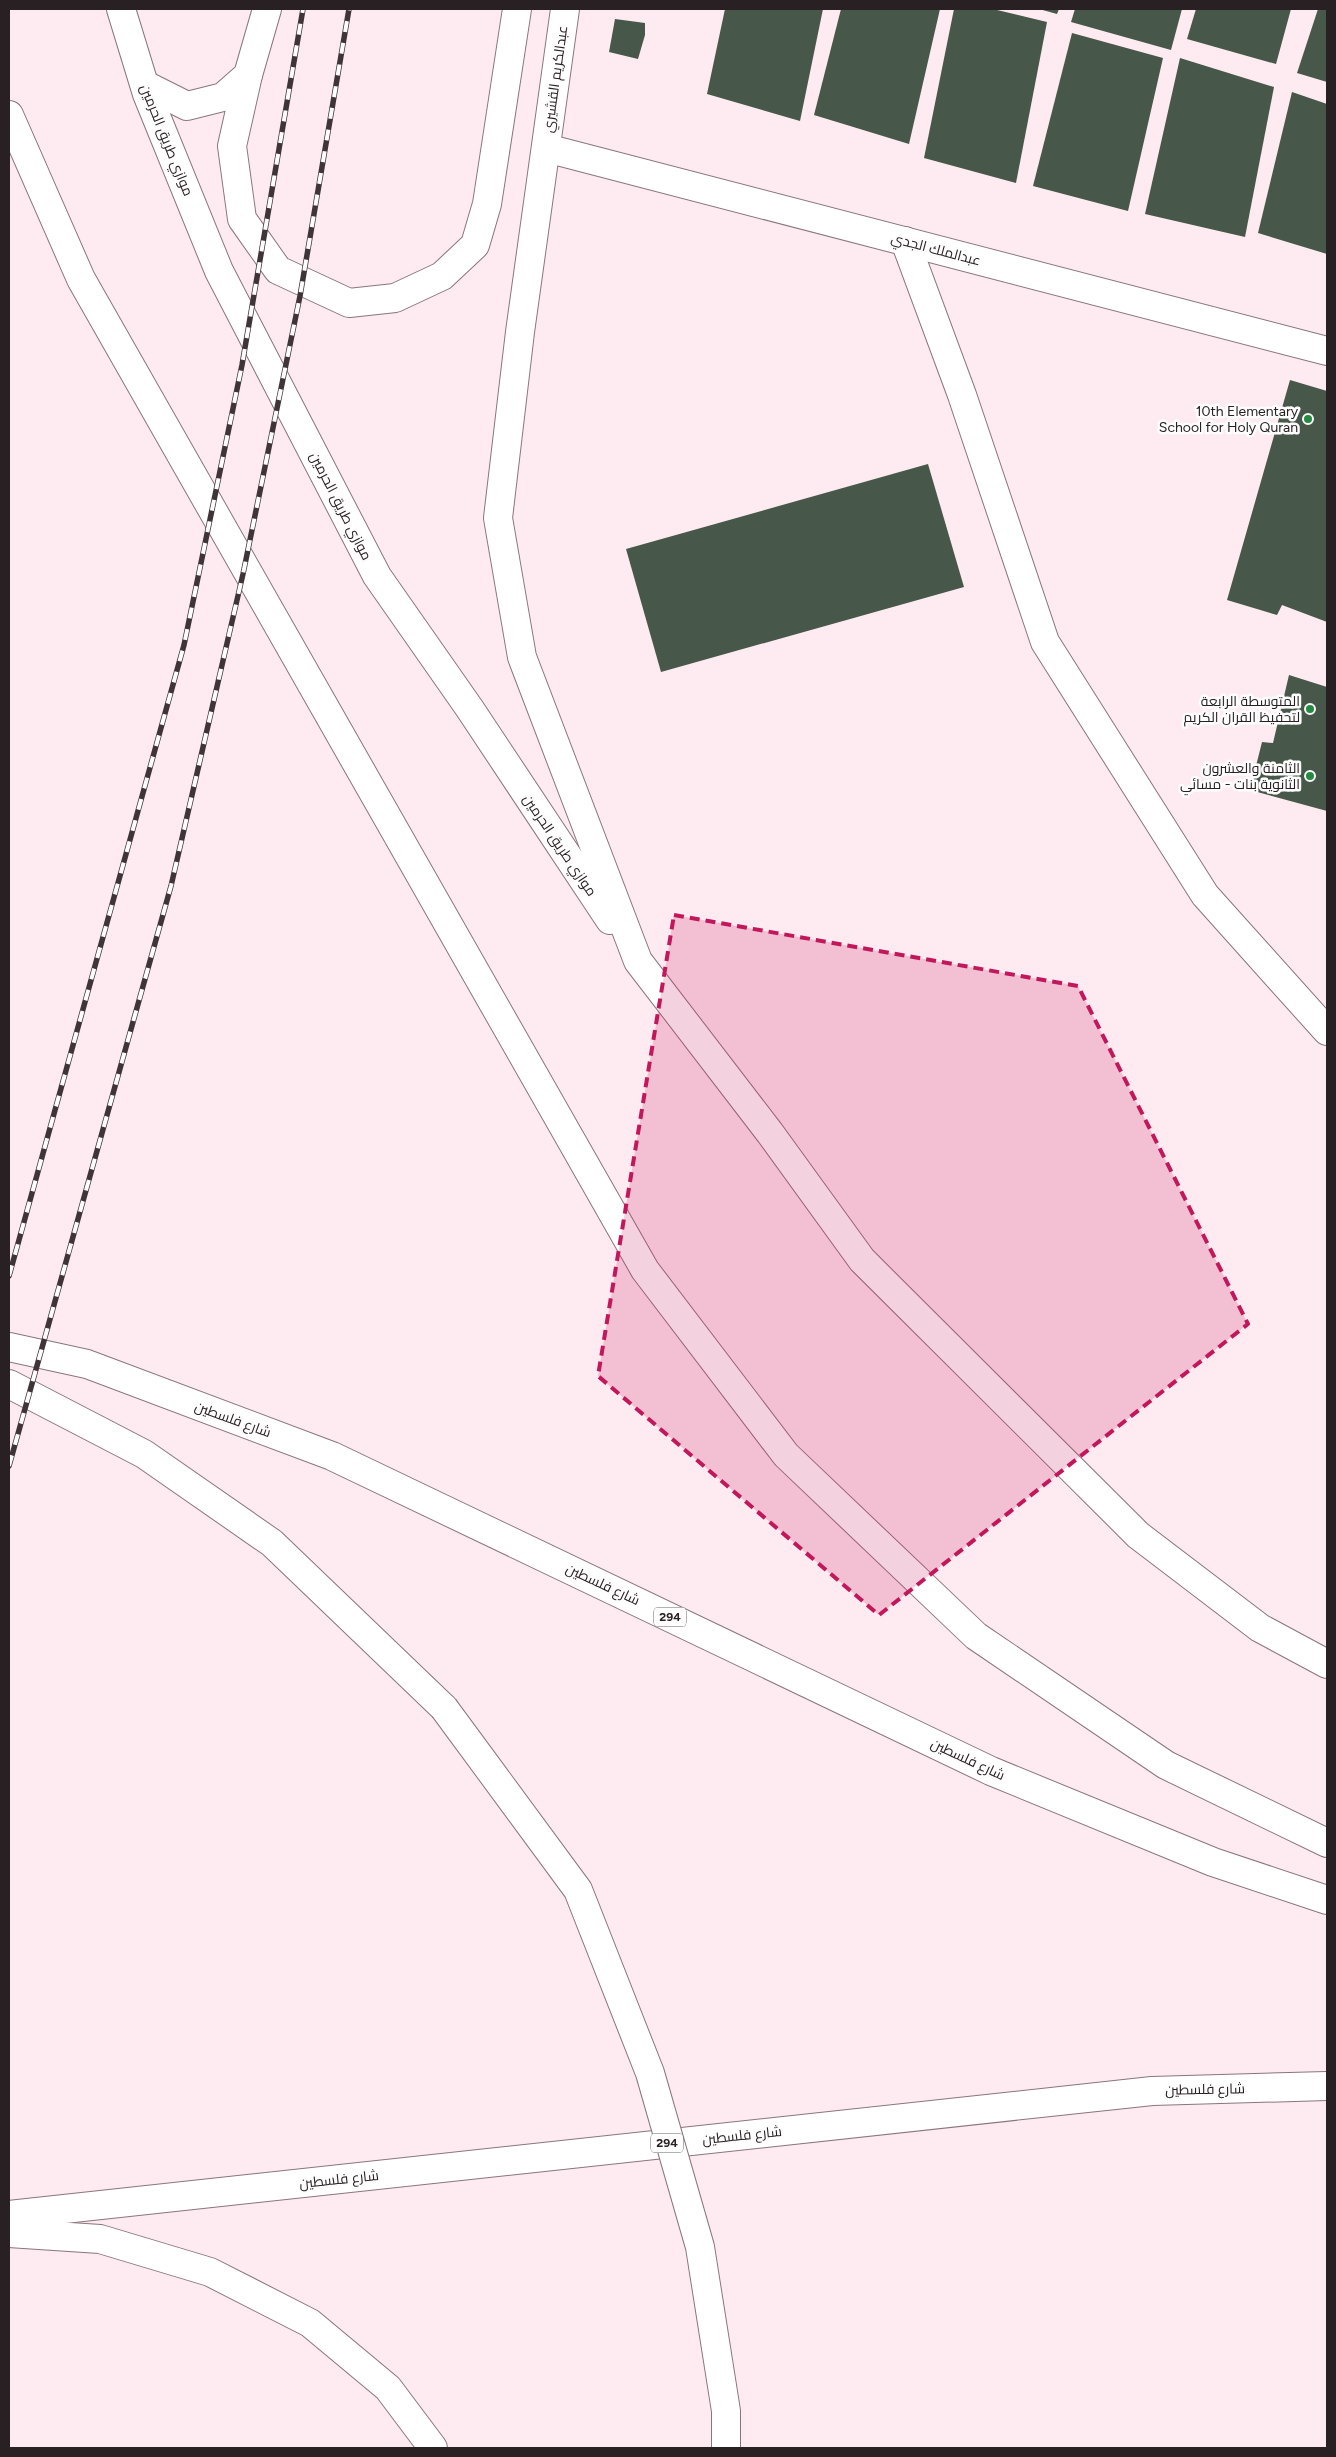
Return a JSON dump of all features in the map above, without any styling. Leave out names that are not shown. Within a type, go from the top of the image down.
[{"type":"main road","name":"موازي طريق الحرمين","points":[[121,9],[145,85],[219,271],[377,576],[470,709],[638,961]]},
{"type":"main road","points":[[267,9],[248,75],[232,146],[242,219],[278,270],[349,303],[395,298],[442,276],[475,245],[488,204],[517,9]]},
{"type":"main road","name":"عبدالكريم القشيري","points":[[565,9],[498,518],[522,657],[638,961]]},
{"type":"main road","points":[[145,85],[187,106],[223,97],[248,75]]},
{"type":"main road","points":[[9,114],[82,279],[645,1270],[786,1455],[976,1636],[1166,1765],[1327,1844]]},
{"type":"main road","name":"عبدالملك الجدي","points":[[546,148],[1327,350]]},
{"type":"main road","points":[[905,241],[962,395],[1045,642],[1206,896],[1327,1031]]},
{"type":"main road","points":[[638,961],[770,1133],[862,1260],[1138,1535],[1260,1628],[1327,1664]]},
{"type":"main road","name":"شارع فلسطين","points":[[9,1347],[87,1364],[332,1456],[991,1771],[1213,1862],[1327,1900]]},
{"type":"main road","points":[[9,1384],[144,1454],[272,1543],[444,1708],[578,1890],[650,2073],[700,2247],[726,2411],[726,2448]]},
{"type":"main road","name":"شارع فلسطين","points":[[9,2215],[1152,2091],[1327,2086]]},
{"type":"main road","points":[[9,2233],[100,2239],[201,2270],[310,2323],[388,2388],[433,2448]]},
{"type":"highlighted area","points":[[674,915],[1078,986],[1248,1324],[879,1615],[598,1376]]},
{"type":"building","points":[[725,9],[823,9],[800,121],[707,94]]},
{"type":"building","points":[[841,9],[940,9],[909,144],[814,115]]},
{"type":"building","points":[[954,9],[993,9],[1047,22],[1016,183],[924,158]]},
{"type":"building","points":[[1039,9],[1059,9],[1057,14]]},
{"type":"building","points":[[1075,9],[1182,9],[1171,50],[1071,22]]},
{"type":"building","points":[[1196,9],[1291,9],[1276,64],[1187,39]]},
{"type":"building","points":[[1318,9],[1327,9],[1327,82],[1297,73]]},
{"type":"building","points":[[615,19],[645,23],[645,35],[638,59],[609,52]]},
{"type":"building","points":[[1072,33],[1163,58],[1128,211],[1033,186]]},
{"type":"building","points":[[1180,58],[1274,87],[1245,237],[1145,214]]},
{"type":"building","points":[[1292,92],[1327,104],[1327,254],[1258,233]]},
{"type":"building","points":[[1290,380],[1327,391],[1327,622],[1282,605],[1277,615],[1227,600]]},
{"type":"building","points":[[928,464],[964,587],[661,672],[626,549]]},
{"type":"building","points":[[1289,675],[1327,687],[1327,811],[1250,790],[1262,742],[1273,743]]},
{"type":"railway","points":[[9,1276],[184,645],[242,365],[303,9]]},
{"type":"railway","points":[[9,1466],[171,886],[243,574],[300,296],[349,9]]},
{"type":"place","name":"10th Elementary School for Holy Quran","points":[[1308,419]]},
{"type":"place","name":"المتوسطة الرابعة لتحفيظ القران الكريم","points":[[1310,709]]},
{"type":"place","name":"الثامنة والعشرون الثانوية بنات - مسائي","points":[[1310,776]]}]
